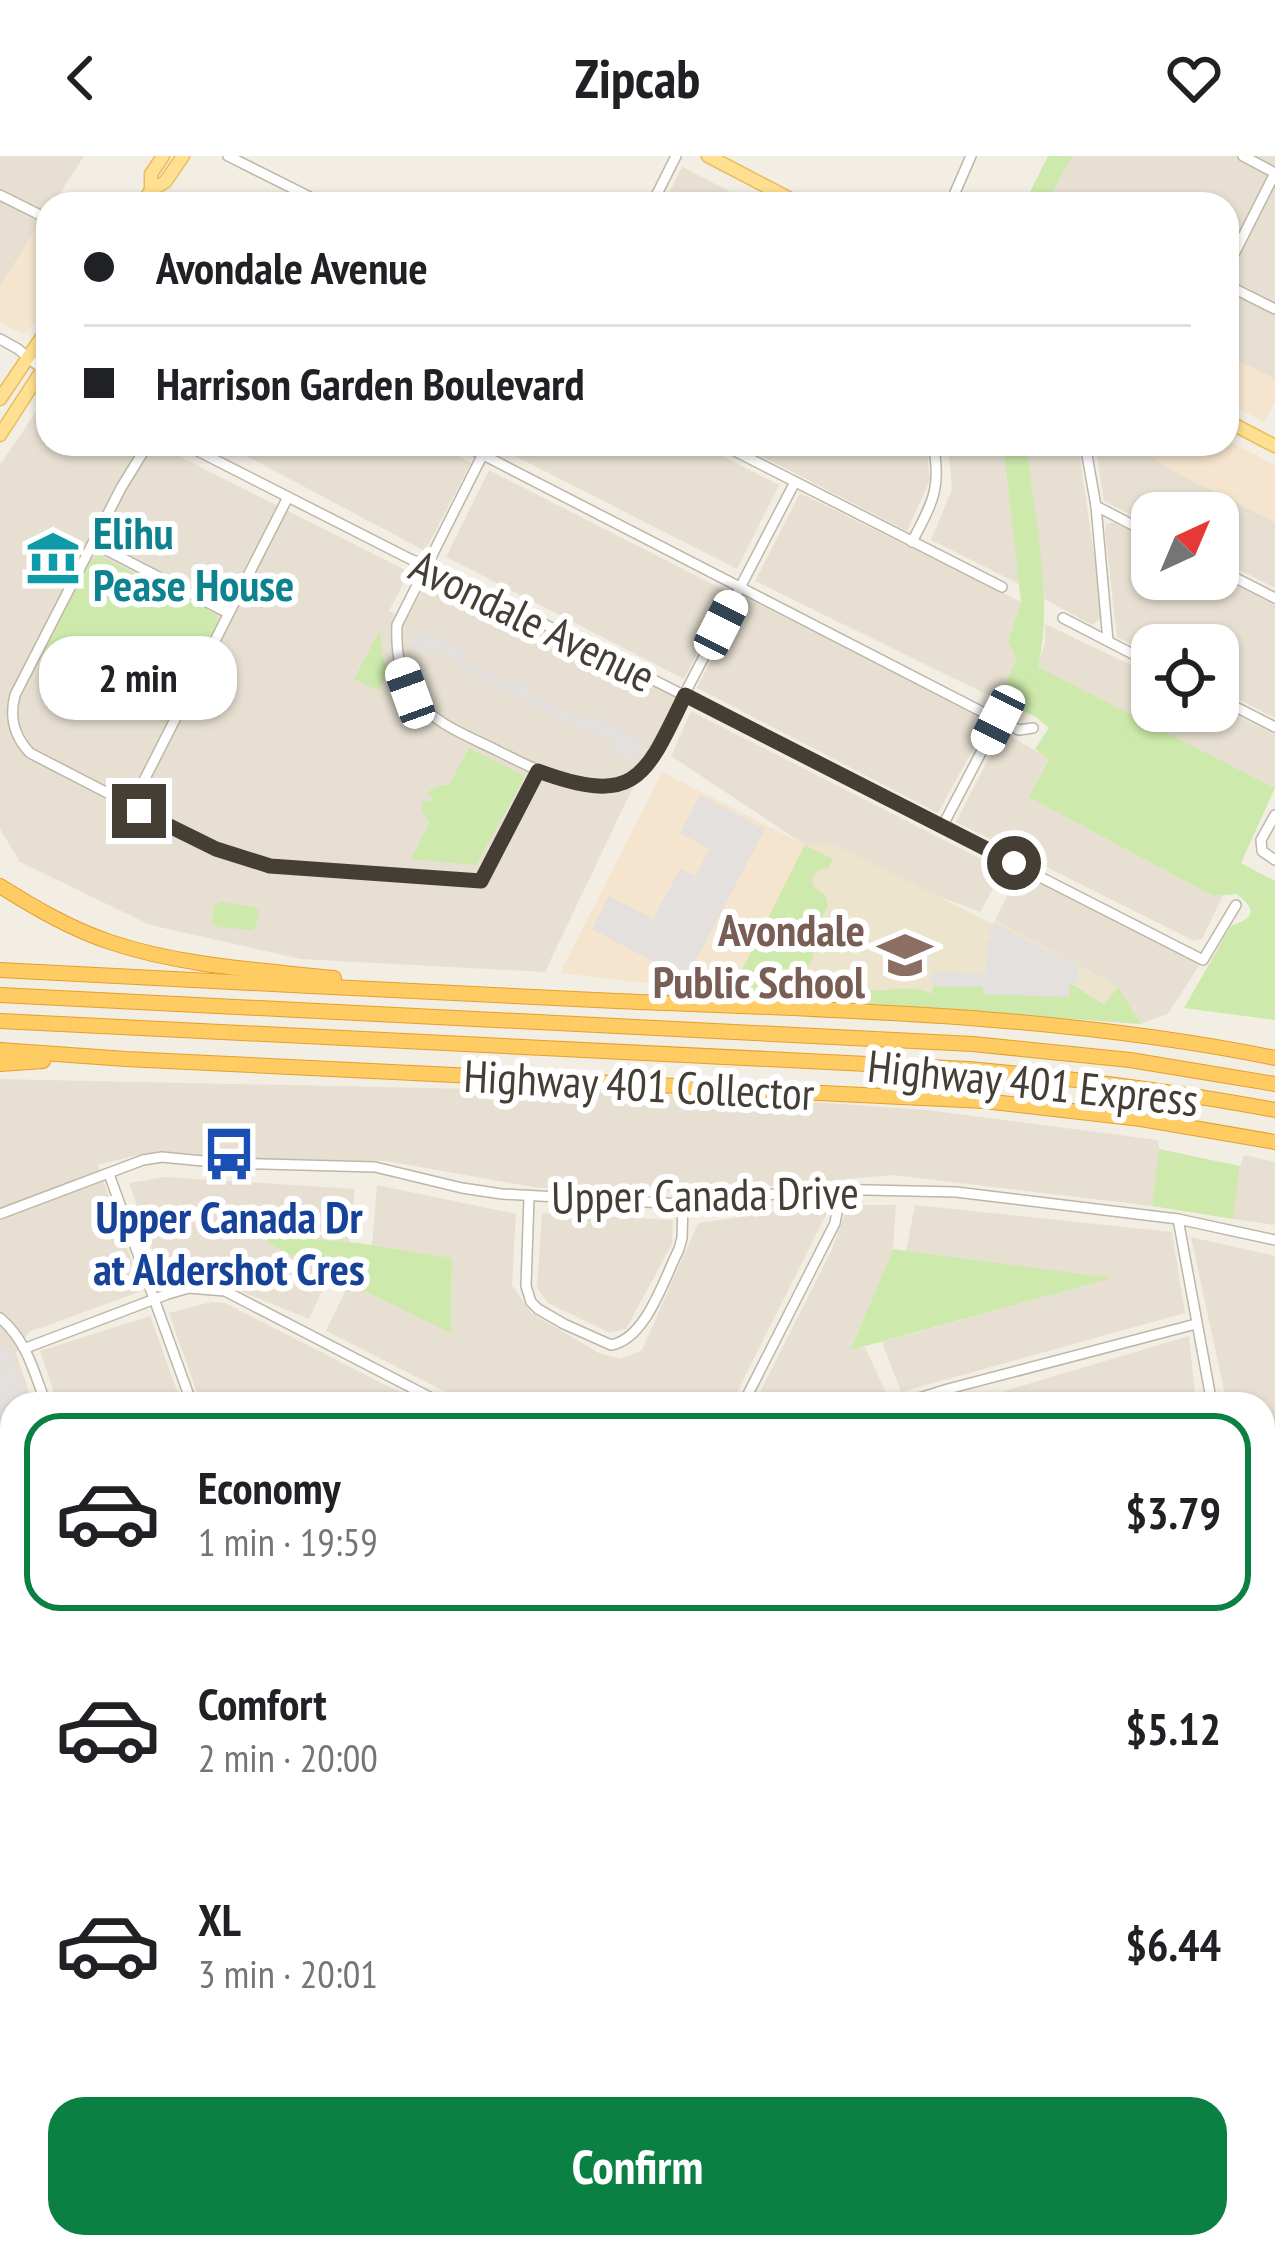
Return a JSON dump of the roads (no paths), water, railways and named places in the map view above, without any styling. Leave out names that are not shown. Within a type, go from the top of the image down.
[{"type":"highway","points":[[0,886],[88,934],[178,959],[338,978],[565,991],[614,1000]]},
{"type":"highway","name":"Highway 401 Collector","points":[[0,970],[1029,1023],[1275,1058]]},
{"type":"highway","name":"Highway 401 Express","points":[[0,995],[973,1044],[1130,1060],[1275,1084]]},
{"type":"highway","name":"Highway 401 Express","points":[[0,1021],[968,1070],[1176,1092],[1275,1110]]},
{"type":"highway","name":"Highway 401 Collector","points":[[0,1050],[984,1101],[1157,1121],[1275,1142]]},
{"type":"highway","points":[[0,1064],[126,1059]]},
{"type":"main road","points":[[164,156],[151,174],[151,190],[165,182],[183,156]]},
{"type":"main road","points":[[708,156],[777,192]]},
{"type":"main road","points":[[0,399],[36,369]]},
{"type":"main road","points":[[0,434],[36,373]]},
{"type":"main road","points":[[1239,428],[1275,446]]},
{"type":"street","points":[[228,156],[291,192]]},
{"type":"street","points":[[658,192],[676,156]]},
{"type":"street","points":[[955,192],[971,156]]},
{"type":"street","points":[[1239,244],[1275,173],[1243,156]]},
{"type":"street","points":[[0,195],[36,213]]},
{"type":"street","points":[[1239,291],[1275,310]]},
{"type":"street","points":[[0,339],[36,362]]},
{"type":"street","points":[[141,456],[15,694],[13,726],[32,755],[216,849],[270,866],[481,881],[538,771]]},
{"type":"street","name":"Avondale Avenue","points":[[208,456],[1203,959],[1236,905]]},
{"type":"street","points":[[481,456],[397,626],[397,655],[410,693],[433,718],[570,783],[609,786],[641,774],[796,482]]},
{"type":"street","points":[[498,456],[998,720],[1019,730],[1033,728]]},
{"type":"street","points":[[745,456],[1002,587]]},
{"type":"street","points":[[912,542],[935,497],[935,456]]},
{"type":"street","points":[[1087,456],[1108,641]]},
{"type":"street","points":[[131,806],[288,497]]},
{"type":"street","points":[[1096,506],[1131,524]]},
{"type":"street","points":[[92,543],[228,613]]},
{"type":"street","points":[[1239,580],[1275,598]]},
{"type":"street","points":[[1064,618],[1131,653]]},
{"type":"street","points":[[1239,709],[1275,727]]},
{"type":"street","points":[[942,827],[998,720]]},
{"type":"street","points":[[1275,815],[1262,841],[1262,851],[1275,860]]},
{"type":"street","name":"Upper Canada Drive","points":[[0,1214],[162,1157],[388,1168],[462,1188],[529,1197],[683,1204],[822,1189],[956,1192],[1178,1219],[1275,1240]]},
{"type":"street","points":[[109,1174],[188,1392]]},
{"type":"street","points":[[749,1392],[835,1222],[842,1190]]},
{"type":"street","points":[[529,1197],[526,1286],[531,1302],[564,1324],[611,1345],[628,1339],[642,1323],[679,1250],[683,1204]]},
{"type":"street","points":[[1178,1219],[1210,1392]]},
{"type":"street","points":[[26,1348],[189,1288],[225,1291],[420,1392]]},
{"type":"street","points":[[0,1318],[26,1348],[42,1392]]},
{"type":"street","points":[[936,1392],[1196,1324]]},
{"type":"place","name":"Elihu Pease House","points":[[53,558]]},
{"type":"place","name":"Avondale Public School","points":[[905,955]]},
{"type":"place","name":"Upper Canada Dr at Aldershot Cres","points":[[229,1154]]}]
